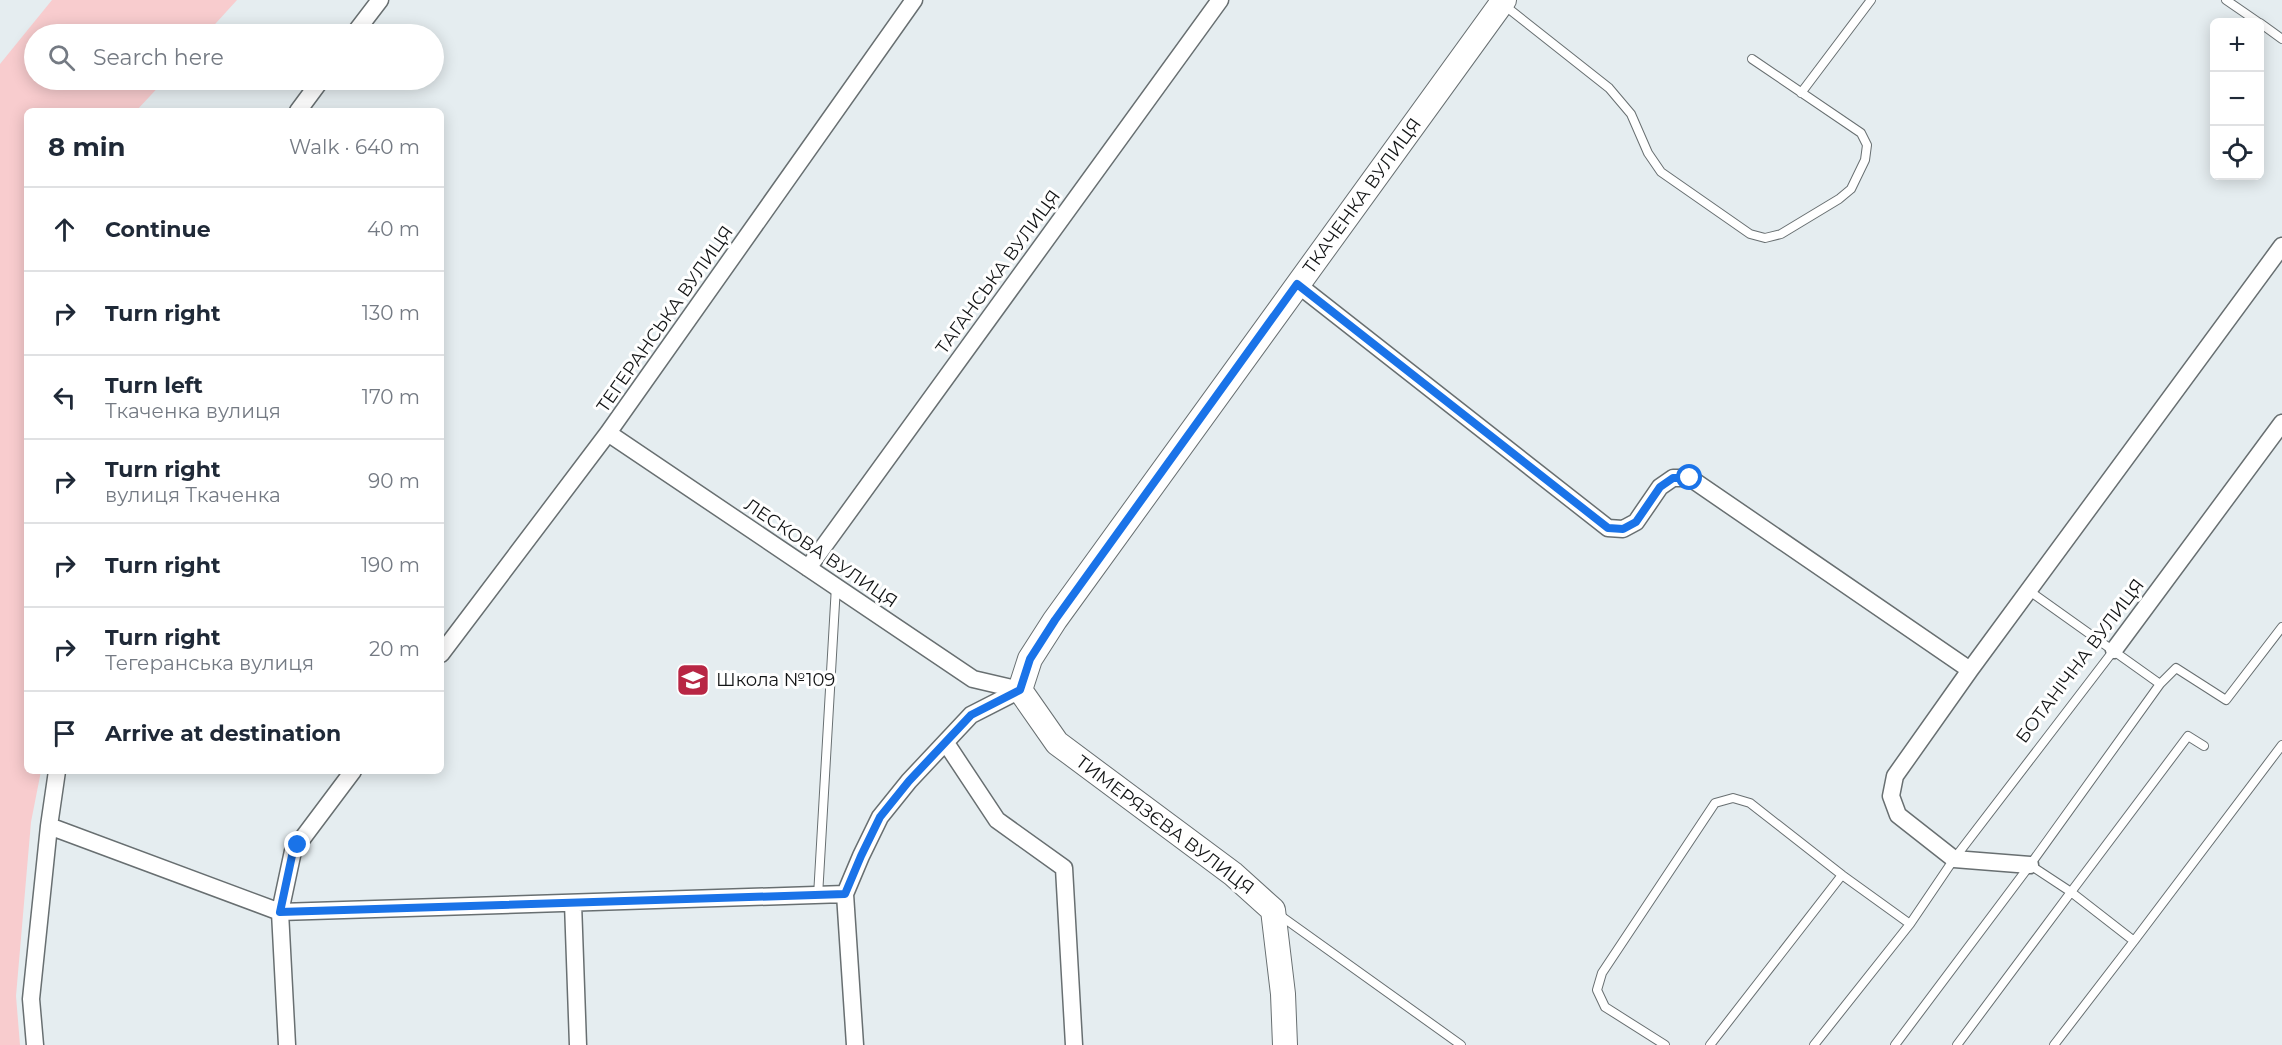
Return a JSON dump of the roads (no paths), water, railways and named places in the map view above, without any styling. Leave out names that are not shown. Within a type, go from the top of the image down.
[{"type":"street","points":[[362,24],[380,0]]},
{"type":"street","name":"ТЕГЕРАНСЬКА ВУЛИЦЯ","points":[[444,650],[608,433],[914,0]]},
{"type":"street","name":"ТАГАНСЬКА ВУЛИЦЯ","points":[[808,568],[1220,0]]},
{"type":"street","name":"ТКАЧЕНКА ВУЛИЦЯ","points":[[1020,690],[1030,659],[1055,620],[1503,1]]},
{"type":"street","points":[[300,108],[314,90]]},
{"type":"street","points":[[2030,865],[1954,859],[1899,815],[1891,796],[1895,776],[2028,590],[2282,246]]},
{"type":"street","points":[[1297,284],[1608,528],[1623,529],[1636,522],[1660,487],[1673,478],[1690,478],[1970,670]]},
{"type":"street","name":"БОТАНІЧНА ВУЛИЦЯ","points":[[2114,650],[2282,423]]},
{"type":"street","name":"ЛЕСКОВА ВУЛИЦЯ","points":[[608,433],[973,679],[1020,690]]},
{"type":"street","points":[[855,1045],[845,894],[861,856],[880,817],[909,781],[971,715],[1020,690]]},
{"type":"street","name":"ТИМЕРЯЗЄВА ВУЛИЦЯ","points":[[1020,690],[1057,743],[1233,874],[1273,910]]},
{"type":"street","points":[[946,743],[997,820],[1064,868],[1074,1045]]},
{"type":"street","points":[[35,1045],[31,999],[57,774]]},
{"type":"street","points":[[287,1045],[280,912],[293,851],[351,774]]},
{"type":"street","points":[[49,826],[280,912],[845,894]]},
{"type":"street","points":[[573,903],[578,1045]]},
{"type":"street","points":[[1273,910],[1283,994],[1286,1045]]},
{"type":"lane","points":[[1802,93],[1871,0]]},
{"type":"lane","points":[[2226,0],[2252,18]]},
{"type":"lane","points":[[1503,1],[1609,88],[1631,114],[1648,153],[1661,172],[1750,234],[1765,238],[1781,234],[1839,199],[1851,189],[1865,160],[1867,145],[1861,133],[1752,60]]},
{"type":"lane","points":[[2264,26],[2282,39]]},
{"type":"lane","points":[[818,896],[836,586]]},
{"type":"lane","points":[[2028,590],[2160,684]]},
{"type":"lane","points":[[1895,1045],[2030,865],[2160,684],[2176,668],[2226,700],[2282,627]]},
{"type":"lane","name":"БОТАНІЧНА ВУЛИЦЯ","points":[[1814,1045],[1910,924],[1954,859],[2114,650]]},
{"type":"lane","points":[[1957,1045],[2188,736],[2204,746]]},
{"type":"lane","points":[[2054,1045],[2282,745]]},
{"type":"lane","points":[[1665,1045],[1605,1007],[1596,990],[1602,973],[1714,803],[1733,798],[1750,803],[1910,924]]},
{"type":"lane","points":[[2030,865],[2071,892],[2134,941]]},
{"type":"lane","points":[[1710,1045],[1842,874]]},
{"type":"lane","points":[[1273,910],[1461,1045]]},
{"type":"place","name":"Школа №109","points":[[693,680]]}]
